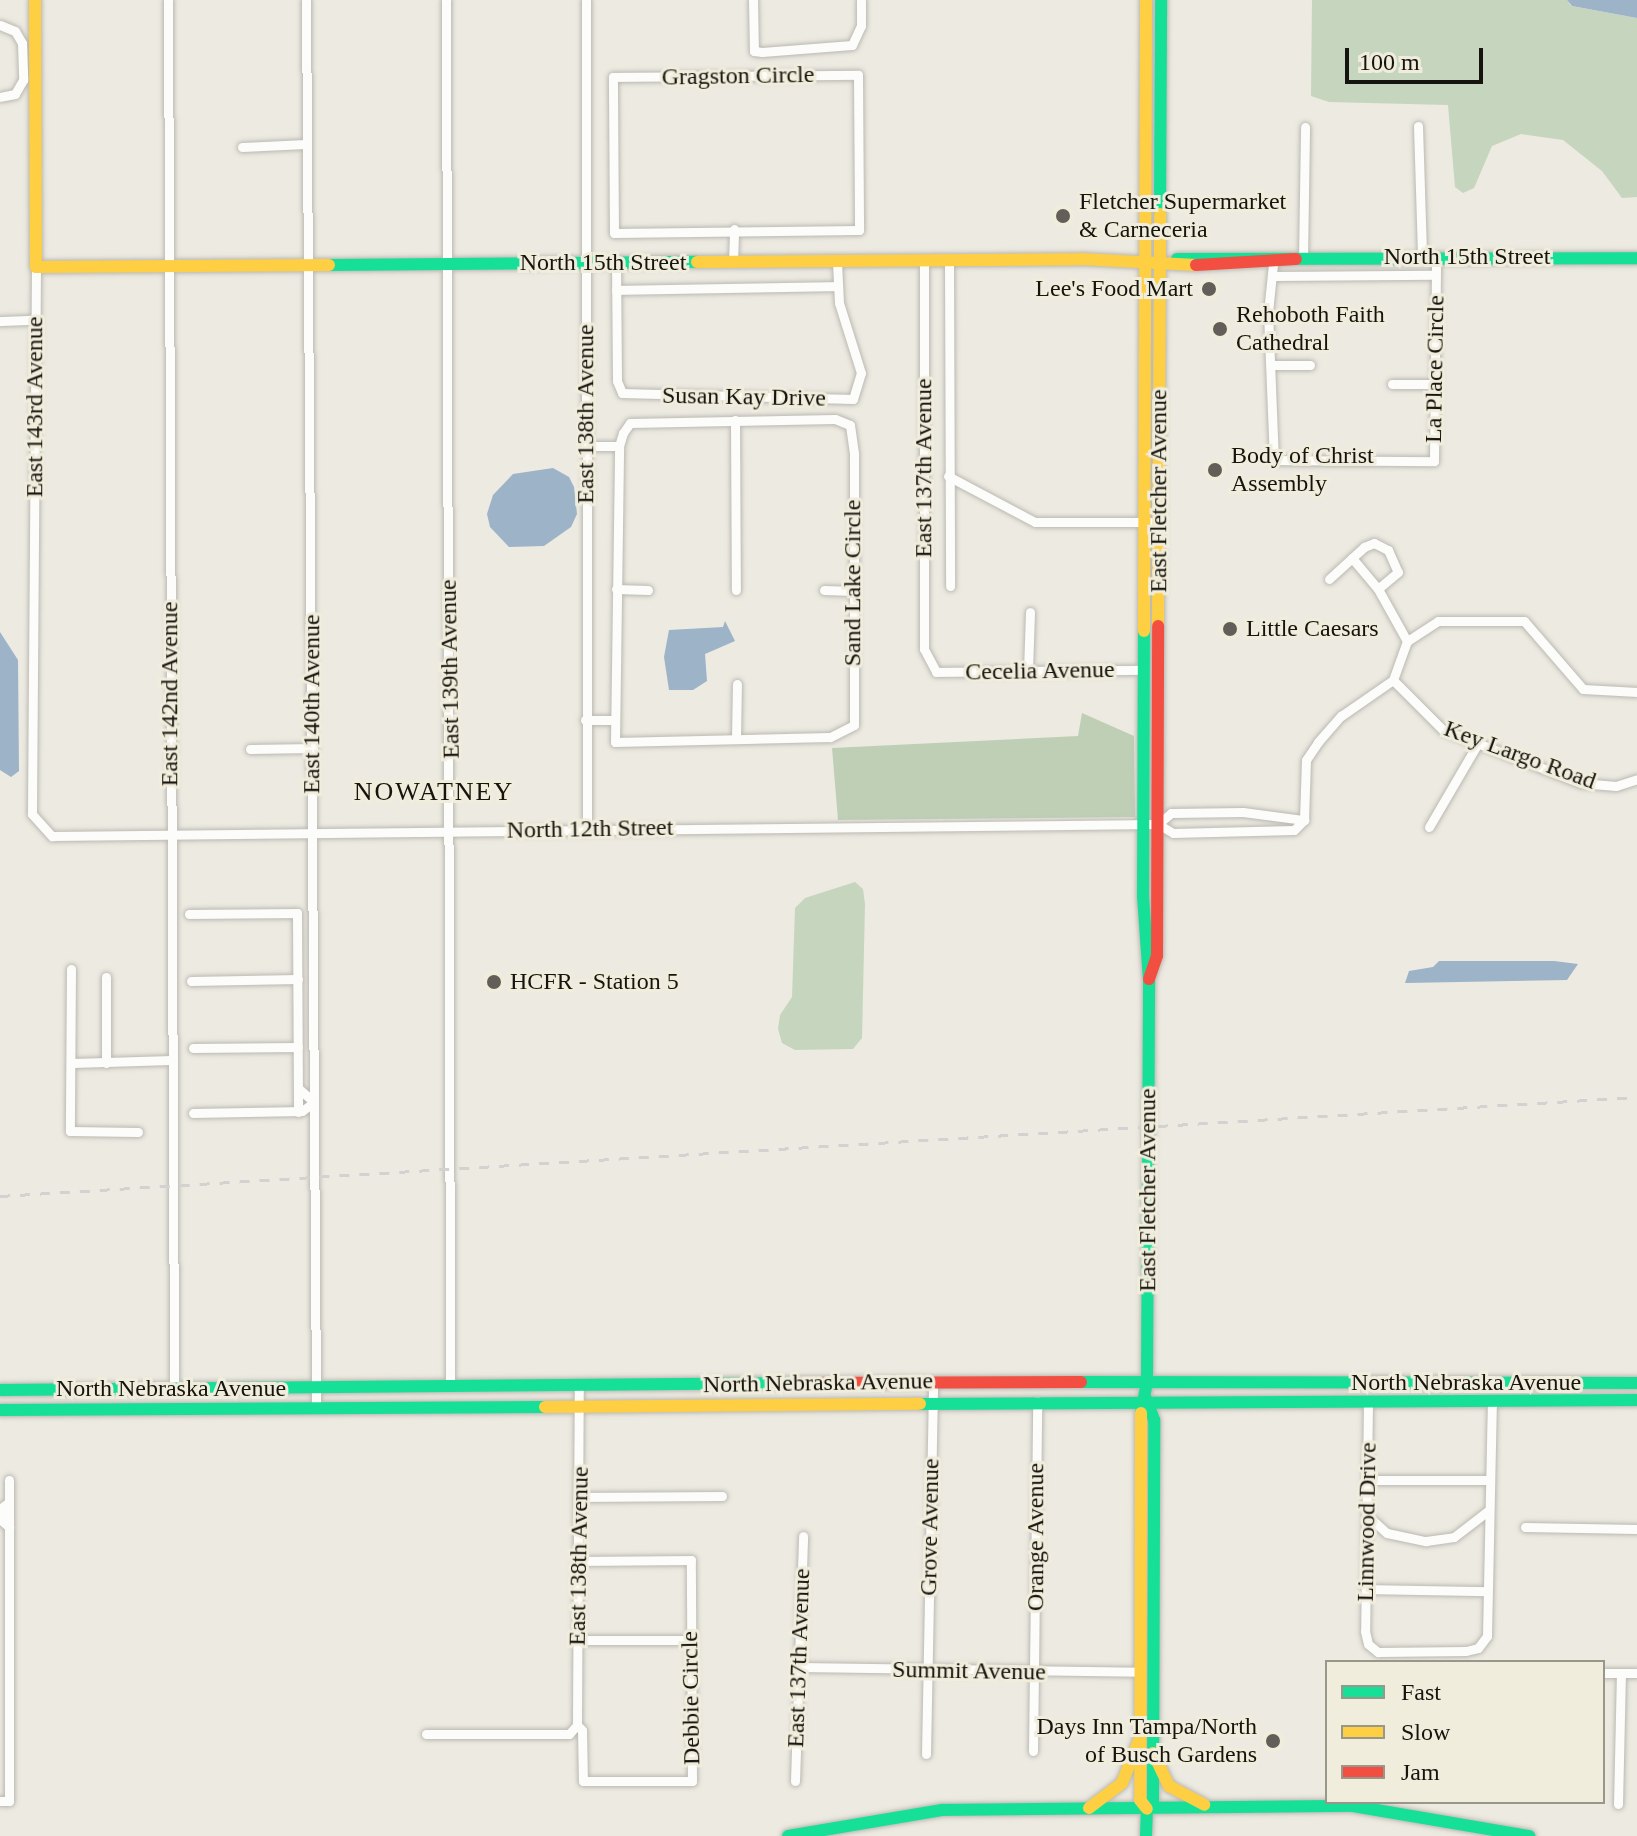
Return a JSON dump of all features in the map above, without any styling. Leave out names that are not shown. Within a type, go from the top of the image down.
[{"type":"main road","name":"East 143rd Avenue","points":[[35,0],[36,267]]},
{"type":"main road","name":"East Fletcher Avenue","points":[[1146,0],[1143,956],[1149,980],[1147,1400],[1139,1423],[1140,1800],[1147,1809]]},
{"type":"main road","name":"East Fletcher Avenue","points":[[1149,980],[1157,956],[1157,521],[1165,260],[1161,0]]},
{"type":"main road","points":[[1146,69],[1160,69]]},
{"type":"main road","name":"North 15th Street","points":[[1165,260],[1191,256],[1300,259],[1422,256],[1637,258]]},
{"type":"main road","name":"North 15th Street","points":[[36,267],[1165,260],[1273,270],[1300,259]]},
{"type":"main road","points":[[1144,670],[1159,762]]},
{"type":"main road","name":"North Nebraska Avenue","points":[[0,1390],[933,1382],[1637,1383]]},
{"type":"main road","points":[[644,1405],[742,1394],[760,1384]]},
{"type":"main road","points":[[789,1404],[796,1394],[861,1391],[881,1384]]},
{"type":"main road","points":[[334,1388],[334,1408]]},
{"type":"main road","points":[[174,1389],[190,1408]]},
{"type":"main road","name":"East Fletcher Avenue","points":[[1146,1836],[1147,1809],[1153,1800],[1154,1420],[1147,1400]]},
{"type":"main road","name":"North Nebraska Avenue","points":[[0,1410],[1147,1400],[1637,1400]]},
{"type":"main road","points":[[1089,1808],[1122,1783],[1140,1738]]},
{"type":"main road","points":[[1153,1753],[1169,1786],[1209,1807]]},
{"type":"main road","points":[[788,1836],[912,1812],[1209,1807],[1364,1807],[1529,1836]]},
{"type":"street","name":"East 142nd Avenue","points":[[168,0],[174,1389]]},
{"type":"street","name":"East 140th Avenue","points":[[306,0],[316,1408]]},
{"type":"street","name":"East 139th Avenue","points":[[446,0],[452,830],[450,1387]]},
{"type":"street","name":"East 138th Avenue","points":[[586,0],[587,829]]},
{"type":"street","points":[[753,0],[754,51],[762,52],[852,45],[861,26],[861,0]]},
{"type":"street","points":[[0,25],[15,31],[22,43],[23,80],[15,94],[0,97]]},
{"type":"street","name":"Gragston Circle","points":[[858,75],[859,230],[734,229],[614,233],[613,77],[858,75]]},
{"type":"street","points":[[1418,126],[1422,256]]},
{"type":"street","points":[[1300,259],[1305,127]]},
{"type":"street","points":[[242,147],[306,144]]},
{"type":"street","points":[[733,262],[734,229]]},
{"type":"street","name":"La Place Circle","points":[[1273,270],[1268,312],[1273,365],[1274,460],[1434,461],[1436,256]]},
{"type":"street","name":"East 137th Avenue","points":[[924,261],[924,649],[936,672]]},
{"type":"street","points":[[949,261],[950,586]]},
{"type":"street","name":"Susan Kay Drive","points":[[616,263],[617,381],[629,396],[853,399],[861,373],[838,286],[837,262]]},
{"type":"street","name":"East 143rd Avenue","points":[[32,814],[36,267]]},
{"type":"street","points":[[1273,270],[1435,275]]},
{"type":"street","points":[[616,290],[838,286]]},
{"type":"street","points":[[0,321],[36,320]]},
{"type":"street","points":[[1273,365],[1310,365]]},
{"type":"street","points":[[1392,384],[1434,384]]},
{"type":"street","name":"Sand Lake Circle","points":[[615,720],[615,742],[830,737],[854,725],[850,425],[835,419],[630,423],[619,446]]},
{"type":"street","points":[[735,420],[736,590]]},
{"type":"street","points":[[585,720],[615,720],[619,446],[586,446]]},
{"type":"street","points":[[948,476],[1035,522],[1157,521]]},
{"type":"street","points":[[1329,579],[1374,543],[1388,550],[1398,572],[1378,589]]},
{"type":"street","points":[[1352,558],[1378,589],[1407,641]]},
{"type":"street","points":[[616,589],[648,590]]},
{"type":"street","points":[[824,590],[853,591]]},
{"type":"street","points":[[1028,670],[1030,612]]},
{"type":"street","points":[[1304,820],[1243,812],[1171,813],[1158,824],[1173,833],[1294,830],[1304,820],[1306,760],[1318,742],[1341,716],[1393,680],[1407,641],[1438,621],[1524,621],[1583,689],[1637,692]]},
{"type":"street","name":"Cecelia Avenue","points":[[936,672],[1144,670]]},
{"type":"street","name":"Key Largo Road","points":[[1393,680],[1443,730],[1581,783],[1616,786],[1637,779]]},
{"type":"street","points":[[736,739],[737,684]]},
{"type":"street","points":[[1429,827],[1478,743]]},
{"type":"street","points":[[250,749],[313,748]]},
{"type":"street","name":"North 12th Street","points":[[32,814],[52,836],[1158,824]]},
{"type":"street","points":[[189,914],[297,913],[298,1112]]},
{"type":"street","points":[[71,969],[70,1131],[138,1132]]},
{"type":"street","points":[[106,977],[106,1063]]},
{"type":"street","points":[[191,981],[298,979]]},
{"type":"street","points":[[193,1048],[298,1047]]},
{"type":"street","points":[[72,1063],[172,1060]]},
{"type":"street","points":[[193,1113],[298,1112],[314,1102],[298,1088]]},
{"type":"street","name":"Grove Avenue","points":[[926,1754],[933,1382]]},
{"type":"street","points":[[1561,1382],[1561,1398]]},
{"type":"street","points":[[1421,1383],[1421,1400]]},
{"type":"street","name":"East 138th Avenue","points":[[577,1725],[581,1497],[579,1386]]},
{"type":"street","name":"Linnwood Drive","points":[[1368,1400],[1368,1644],[1378,1652],[1478,1648],[1487,1636],[1485,1591]]},
{"type":"street","points":[[1367,1589],[1485,1591],[1492,1400]]},
{"type":"street","name":"Orange Avenue","points":[[1033,1751],[1037,1401]]},
{"type":"street","points":[[0,1801],[9,1801],[5,1624],[9,1527],[1,1520],[1,1508],[9,1502],[9,1480]]},
{"type":"street","points":[[1368,1480],[1489,1480]]},
{"type":"street","points":[[581,1497],[722,1496]]},
{"type":"street","points":[[1368,1516],[1387,1533],[1426,1541],[1454,1537],[1489,1510]]},
{"type":"street","points":[[1525,1527],[1637,1529]]},
{"type":"street","name":"East 137th Avenue","points":[[795,1781],[803,1536]]},
{"type":"street","name":"Debbie Circle","points":[[577,1725],[582,1730],[583,1781],[692,1781],[691,1560],[580,1561]]},
{"type":"street","points":[[578,1640],[690,1640]]},
{"type":"street","name":"Summit Avenue","points":[[799,1667],[927,1672],[1140,1672]]},
{"type":"street","points":[[1605,1673],[1637,1673]]},
{"type":"street","points":[[1618,1804],[1621,1674]]},
{"type":"street","points":[[426,1734],[569,1734],[577,1725]]},
{"type":"green space","points":[[1312,0],[1567,0],[1571,6],[1637,18],[1637,197],[1622,198],[1602,171],[1563,140],[1521,134],[1492,146],[1474,188],[1463,193],[1455,187],[1448,105],[1329,102],[1311,96]]},
{"type":"green space","points":[[1082,713],[1134,736],[1135,817],[838,820],[832,748],[1078,736]]},
{"type":"green space","points":[[855,882],[863,889],[865,904],[862,1038],[853,1049],[795,1050],[782,1043],[778,1029],[780,1015],[792,997],[795,908],[805,898]]},
{"type":"water","points":[[1567,0],[1637,0],[1637,18],[1572,6]]},
{"type":"water","points":[[553,468],[569,477],[574,487],[577,514],[571,527],[544,546],[509,547],[490,527],[487,514],[493,495],[513,474]]},
{"type":"water","points":[[725,621],[735,641],[705,654],[707,681],[693,690],[669,690],[664,657],[669,630],[723,627]]},
{"type":"water","points":[[0,632],[18,660],[19,771],[11,777],[0,770]]},
{"type":"water","points":[[1439,961],[1554,961],[1578,964],[1567,980],[1405,983],[1409,971],[1433,967]]},
{"type":"railway","points":[[0,1196],[1637,1097]]},
{"type":"traffic: fast","points":[[1160,214],[1161,0]]},
{"type":"traffic: fast","points":[[1177,259],[1637,258]]},
{"type":"traffic: fast","points":[[329,265],[697,262]]},
{"type":"traffic: fast","points":[[1141,1413],[1147,1382],[1149,980],[1143,896],[1144,631]]},
{"type":"traffic: fast","points":[[1081,1382],[1637,1383]]},
{"type":"traffic: fast","points":[[0,1390],[799,1383]]},
{"type":"traffic: fast","points":[[1146,1836],[1147,1809],[1153,1800],[1154,1420],[1147,1400]]},
{"type":"traffic: fast","points":[[920,1404],[1637,1400]]},
{"type":"traffic: fast","points":[[0,1410],[545,1407]]},
{"type":"traffic: fast","points":[[788,1836],[942,1810],[1353,1806],[1529,1836]]},
{"type":"traffic: slow","points":[[35,0],[36,267],[329,265]]},
{"type":"traffic: slow","points":[[1144,631],[1146,0]]},
{"type":"traffic: slow","points":[[1158,626],[1160,214]]},
{"type":"traffic: slow","points":[[697,262],[1081,259],[1196,265]]},
{"type":"traffic: slow","points":[[545,1407],[920,1404]]},
{"type":"traffic: slow","points":[[1141,1413],[1140,1800],[1147,1809]]},
{"type":"traffic: slow","points":[[1089,1808],[1122,1783],[1140,1738]]},
{"type":"traffic: slow","points":[[1153,1753],[1169,1786],[1204,1805]]},
{"type":"traffic: jam","points":[[1196,265],[1296,259]]},
{"type":"traffic: jam","points":[[1149,979],[1157,956],[1158,626]]},
{"type":"traffic: jam","points":[[799,1383],[1081,1382]]},
{"type":"place","name":"Fletcher Supermarket & Carneceria","points":[[1063,216]]},
{"type":"place","name":"Lee's Food Mart","points":[[1209,289]]},
{"type":"place","name":"Rehoboth Faith Cathedral","points":[[1220,329]]},
{"type":"place","name":"Body of Christ Assembly","points":[[1215,470]]},
{"type":"place","name":"Little Caesars","points":[[1230,629]]},
{"type":"place","name":"HCFR - Station 5","points":[[494,982]]},
{"type":"place","name":"Days Inn Tampa/North of Busch Gardens","points":[[1273,1741]]},
{"type":"district","name":"NOWATNEY","points":[[434,792]]}]
